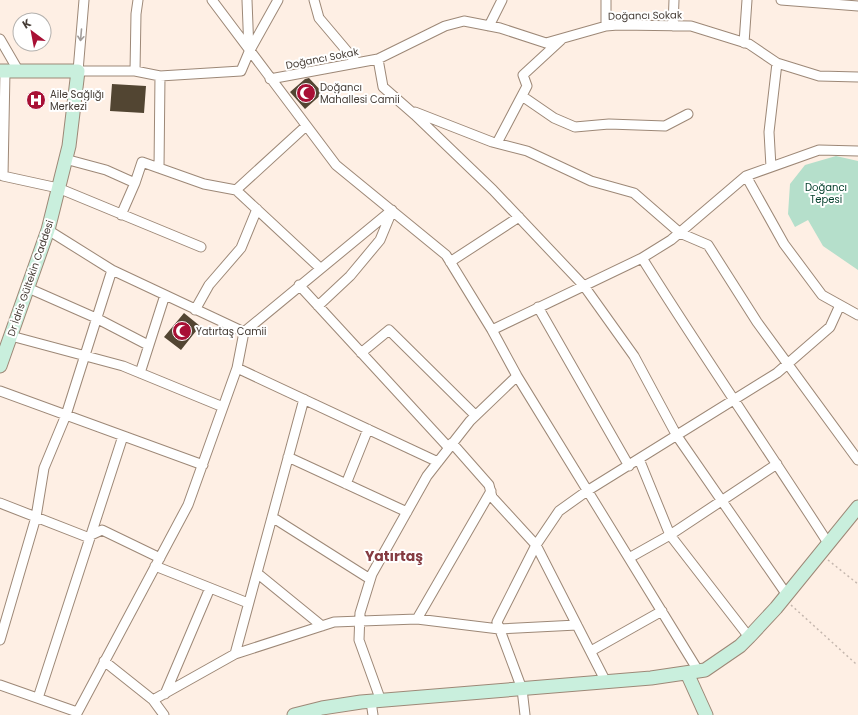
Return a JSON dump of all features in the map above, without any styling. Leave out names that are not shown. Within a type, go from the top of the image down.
[{"type":"street","points":[[78,71],[84,0]]},
{"type":"street","points":[[135,71],[136,14],[138,0]]},
{"type":"street","points":[[212,0],[249,52],[336,165],[446,255],[492,330],[517,376],[662,611],[693,672],[706,715]]},
{"type":"street","points":[[247,0],[249,52]]},
{"type":"street","points":[[201,248],[58,188],[3,176],[3,71],[135,71],[160,76],[241,71],[249,52],[278,0]]},
{"type":"street","points":[[314,0],[319,18],[357,63]]},
{"type":"street","points":[[489,26],[502,0]]},
{"type":"street","points":[[606,0],[606,26]]},
{"type":"street","points":[[673,26],[674,0]]},
{"type":"street","points":[[744,43],[747,0]]},
{"type":"street","points":[[781,0],[858,6]]},
{"type":"street","name":"Doğancı Sokak","points":[[270,79],[378,59],[445,26],[464,21],[489,26],[546,43],[618,24],[690,26],[744,43],[777,63],[819,76],[858,77]]},
{"type":"street","points":[[0,39],[18,70]]},
{"type":"street","points":[[497,143],[527,86],[523,75],[562,39]]},
{"type":"street","points":[[378,59],[383,87],[410,110],[519,217],[584,286],[634,356],[677,436],[785,597]]},
{"type":"street","points":[[771,167],[769,132],[777,63]]},
{"type":"street","name":"Dr İdris Gültekin Caddesi","points":[[0,366],[2,352],[11,336],[48,230],[69,146],[78,71]]},
{"type":"street","points":[[159,168],[160,76]]},
{"type":"street","points":[[522,96],[554,118],[574,126],[609,124],[639,127],[665,126],[688,114]]},
{"type":"street","points":[[410,110],[497,143],[527,151],[591,181],[634,193],[680,233],[708,245],[757,322],[858,460]]},
{"type":"street","points":[[236,190],[306,126]]},
{"type":"street","points":[[492,330],[642,258],[672,240],[746,176],[819,150],[858,151]]},
{"type":"street","points":[[65,158],[106,170],[135,183]]},
{"type":"street","points":[[122,215],[142,162],[204,184],[236,190],[320,268]]},
{"type":"street","points":[[746,176],[784,244],[822,295],[858,315]]},
{"type":"street","points":[[195,310],[209,285],[241,248],[256,209]]},
{"type":"street","points":[[0,685],[77,713],[188,505],[237,368],[244,332],[392,210]]},
{"type":"street","points":[[318,306],[350,276],[380,240],[392,210]]},
{"type":"street","points":[[450,262],[519,217]]},
{"type":"street","points":[[48,230],[112,270],[244,332]]},
{"type":"street","points":[[642,258],[692,338],[828,543]]},
{"type":"street","points":[[0,640],[36,517],[44,468],[66,415],[112,270]]},
{"type":"street","points":[[299,286],[361,353],[489,485],[492,497],[536,545],[606,682]]},
{"type":"street","points":[[28,288],[96,318],[148,345]]},
{"type":"street","points":[[140,373],[165,295]]},
{"type":"street","points":[[525,715],[522,689],[497,622],[536,545],[559,511],[587,491],[777,373],[830,327],[840,306]]},
{"type":"street","points":[[538,307],[629,466]]},
{"type":"street","points":[[361,353],[388,330],[475,415]]},
{"type":"street","points":[[11,336],[123,366],[223,408]]},
{"type":"street","points":[[237,368],[438,462]]},
{"type":"street","points":[[372,715],[376,701],[359,640],[360,613],[370,579],[427,476],[475,415],[517,376]]},
{"type":"street","points":[[0,391],[202,465]]},
{"type":"street","points":[[235,654],[304,399]]},
{"type":"street","points":[[346,484],[368,430]]},
{"type":"street","points":[[38,698],[123,436]]},
{"type":"street","points":[[288,457],[407,512]]},
{"type":"street","points":[[639,459],[670,535],[749,637]]},
{"type":"street","points":[[629,558],[670,535],[777,464]]},
{"type":"street","points":[[417,619],[491,491]]},
{"type":"street","points":[[0,504],[87,537],[102,530],[158,562],[210,588],[248,603]]},
{"type":"street","points":[[294,715],[322,708],[376,701],[606,682],[705,670],[740,646],[749,637],[785,597],[858,507]]},
{"type":"street","points":[[272,517],[370,579]]},
{"type":"street","points":[[256,573],[322,626]]},
{"type":"street","points":[[165,694],[210,588]]},
{"type":"street","points":[[591,651],[662,611]]},
{"type":"street","points":[[153,700],[235,654],[334,622],[417,619],[499,628],[577,625]]},
{"type":"street","points":[[104,661],[153,700],[164,715]]},
{"type":"path","points":[[820,553],[858,584]]},
{"type":"path","points":[[785,597],[855,663],[858,663]]},
{"type":"green space","name":"Doğancı Tepesi","points":[[836,156],[858,161],[858,270],[823,246],[808,220],[795,227],[788,214],[790,184],[805,165]]},
{"type":"building","name":"Doğancı Mahallesi Camii","points":[[309,78],[323,93],[305,109],[290,92],[305,79]]},
{"type":"building","points":[[112,84],[146,86],[144,113],[110,111]]},
{"type":"building","name":"Yatırtaş Camii","points":[[184,313],[200,326],[181,350],[164,337]]},
{"type":"place","name":"Doğancı Mahallesi Camii","points":[[306,93]]},
{"type":"place","name":"Aile Sağlığı Merkezi","points":[[36,100]]},
{"type":"place","name":"Yatırtaş Camii","points":[[182,331]]},
{"type":"district","name":"Yatırtaş","points":[[394,556]]}]
